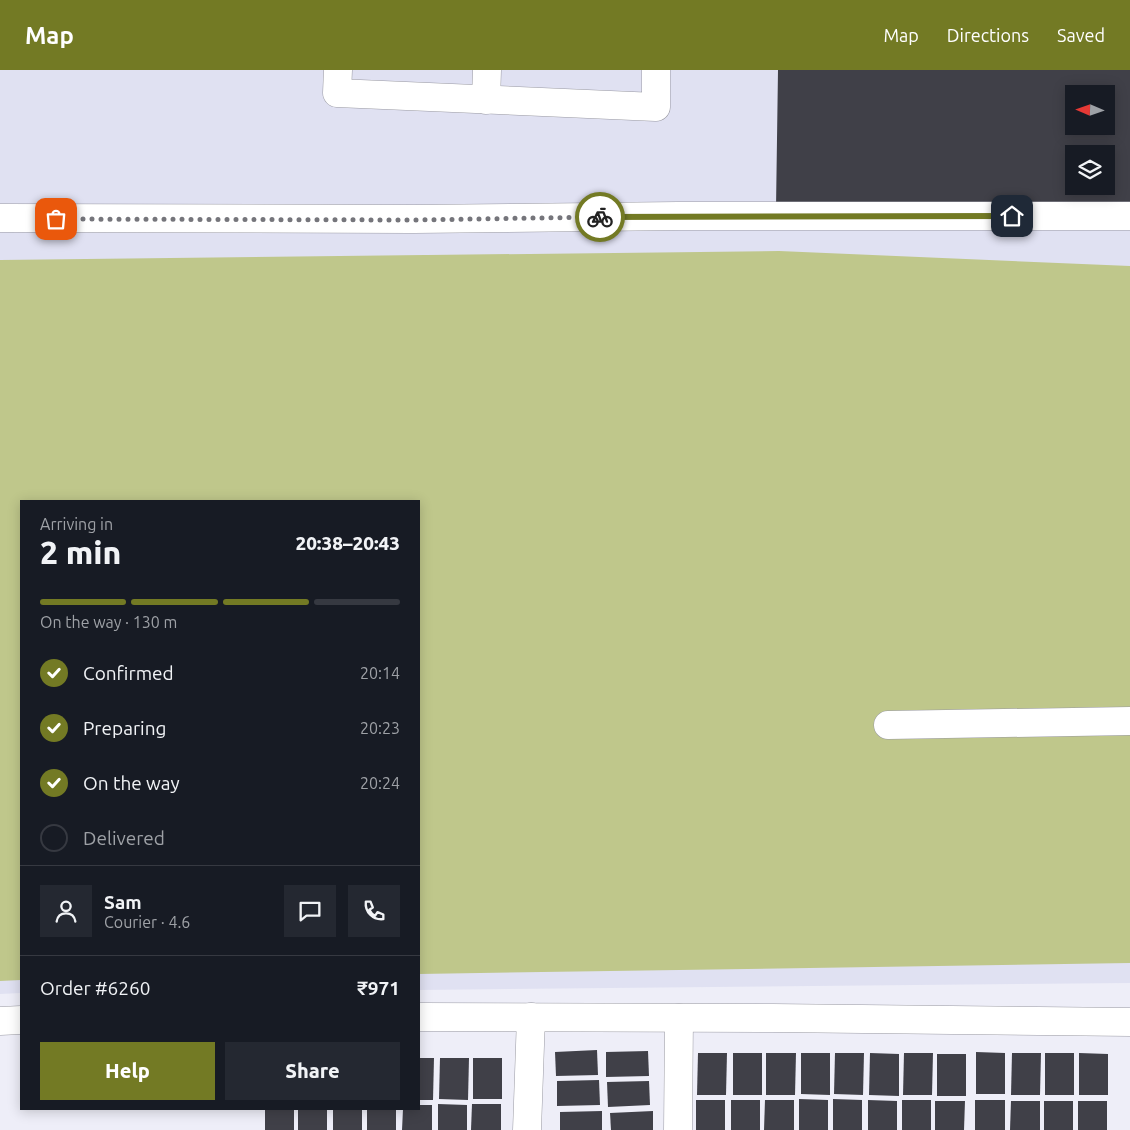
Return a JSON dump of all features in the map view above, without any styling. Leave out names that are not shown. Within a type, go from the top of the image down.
[{"type":"street","points":[[486,100],[487,70]]},
{"type":"street","points":[[330,74],[337,93],[656,107],[656,70]]},
{"type":"street","points":[[0,218],[414,220],[678,216],[1130,216]]},
{"type":"street","points":[[888,725],[1130,721]]},
{"type":"street","points":[[420,1017],[1130,1022]]},
{"type":"street","points":[[527,1130],[531,1017]]},
{"type":"street","points":[[678,1130],[679,1018]]},
{"type":"street","points":[[0,1021],[20,1020]]},
{"type":"shaded area","points":[[0,70],[1130,70],[1130,983],[420,990],[420,500],[20,500],[20,993],[0,994]]},
{"type":"green space","points":[[779,251],[1130,266],[1130,963],[420,974],[420,500],[20,500],[20,980],[0,981],[0,260]]},
{"type":"building","points":[[778,70],[1130,70],[1130,212],[776,208]]},
{"type":"building","points":[[597,1050],[598,1075],[556,1076],[555,1052]]},
{"type":"building","points":[[648,1051],[649,1076],[606,1077],[606,1052]]},
{"type":"building","points":[[976,1052],[1005,1053],[1005,1094],[976,1094]]},
{"type":"building","points":[[698,1053],[727,1053],[726,1095],[697,1095]]},
{"type":"building","points":[[733,1053],[762,1053],[762,1095],[733,1095]]},
{"type":"building","points":[[766,1053],[796,1053],[795,1095],[766,1095]]},
{"type":"building","points":[[801,1053],[830,1053],[830,1095],[801,1094]]},
{"type":"building","points":[[835,1053],[864,1053],[863,1095],[834,1094]]},
{"type":"building","points":[[870,1053],[899,1054],[899,1096],[869,1095]]},
{"type":"building","points":[[904,1053],[933,1053],[932,1095],[903,1095]]},
{"type":"building","points":[[1012,1053],[1041,1053],[1040,1095],[1011,1095]]},
{"type":"building","points":[[1045,1053],[1074,1053],[1074,1095],[1045,1095]]},
{"type":"building","points":[[1079,1053],[1108,1054],[1108,1095],[1079,1095]]},
{"type":"building","points":[[937,1054],[966,1054],[966,1096],[937,1096]]},
{"type":"building","points":[[420,1058],[434,1058],[433,1100],[420,1100]]},
{"type":"building","points":[[440,1058],[469,1058],[468,1100],[439,1099]]},
{"type":"building","points":[[473,1058],[502,1058],[502,1099],[473,1099]]},
{"type":"building","points":[[599,1080],[600,1105],[557,1106],[557,1081]]},
{"type":"building","points":[[649,1081],[650,1105],[608,1107],[607,1082]]},
{"type":"building","points":[[799,1099],[828,1100],[828,1130],[799,1130]]},
{"type":"building","points":[[833,1099],[862,1100],[862,1130],[833,1130]]},
{"type":"building","points":[[696,1100],[725,1100],[725,1130],[696,1130]]},
{"type":"building","points":[[731,1100],[760,1100],[760,1130],[731,1130]]},
{"type":"building","points":[[765,1100],[794,1100],[794,1130],[764,1130]]},
{"type":"building","points":[[868,1100],[897,1101],[897,1130],[868,1130]]},
{"type":"building","points":[[902,1100],[931,1100],[931,1130],[902,1130]]},
{"type":"building","points":[[975,1100],[1005,1100],[1005,1130],[975,1130]]},
{"type":"building","points":[[935,1101],[965,1101],[964,1130],[935,1130]]},
{"type":"building","points":[[1011,1101],[1040,1101],[1040,1130],[1010,1130]]},
{"type":"building","points":[[1044,1101],[1073,1101],[1073,1130],[1044,1130]]},
{"type":"building","points":[[1078,1101],[1107,1101],[1107,1130],[1078,1130]]},
{"type":"building","points":[[438,1104],[467,1105],[467,1130],[438,1130]]},
{"type":"building","points":[[472,1104],[501,1104],[501,1130],[471,1130]]},
{"type":"building","points":[[420,1105],[432,1105],[432,1130],[402,1130],[403,1110],[420,1110]]},
{"type":"building","points":[[265,1110],[294,1110],[294,1130],[265,1130]]},
{"type":"building","points":[[298,1110],[327,1110],[327,1130],[298,1130]]},
{"type":"building","points":[[333,1110],[362,1110],[362,1130],[333,1130]]},
{"type":"building","points":[[367,1110],[396,1110],[396,1130],[367,1130]]},
{"type":"building","points":[[602,1111],[602,1130],[560,1130],[560,1112]]},
{"type":"building","points":[[653,1111],[653,1130],[611,1130],[610,1113]]},
{"type":"way so far","points":[[56,219],[414,220],[600,217]]},
{"type":"route","points":[[600,217],[1012,216]]}]
